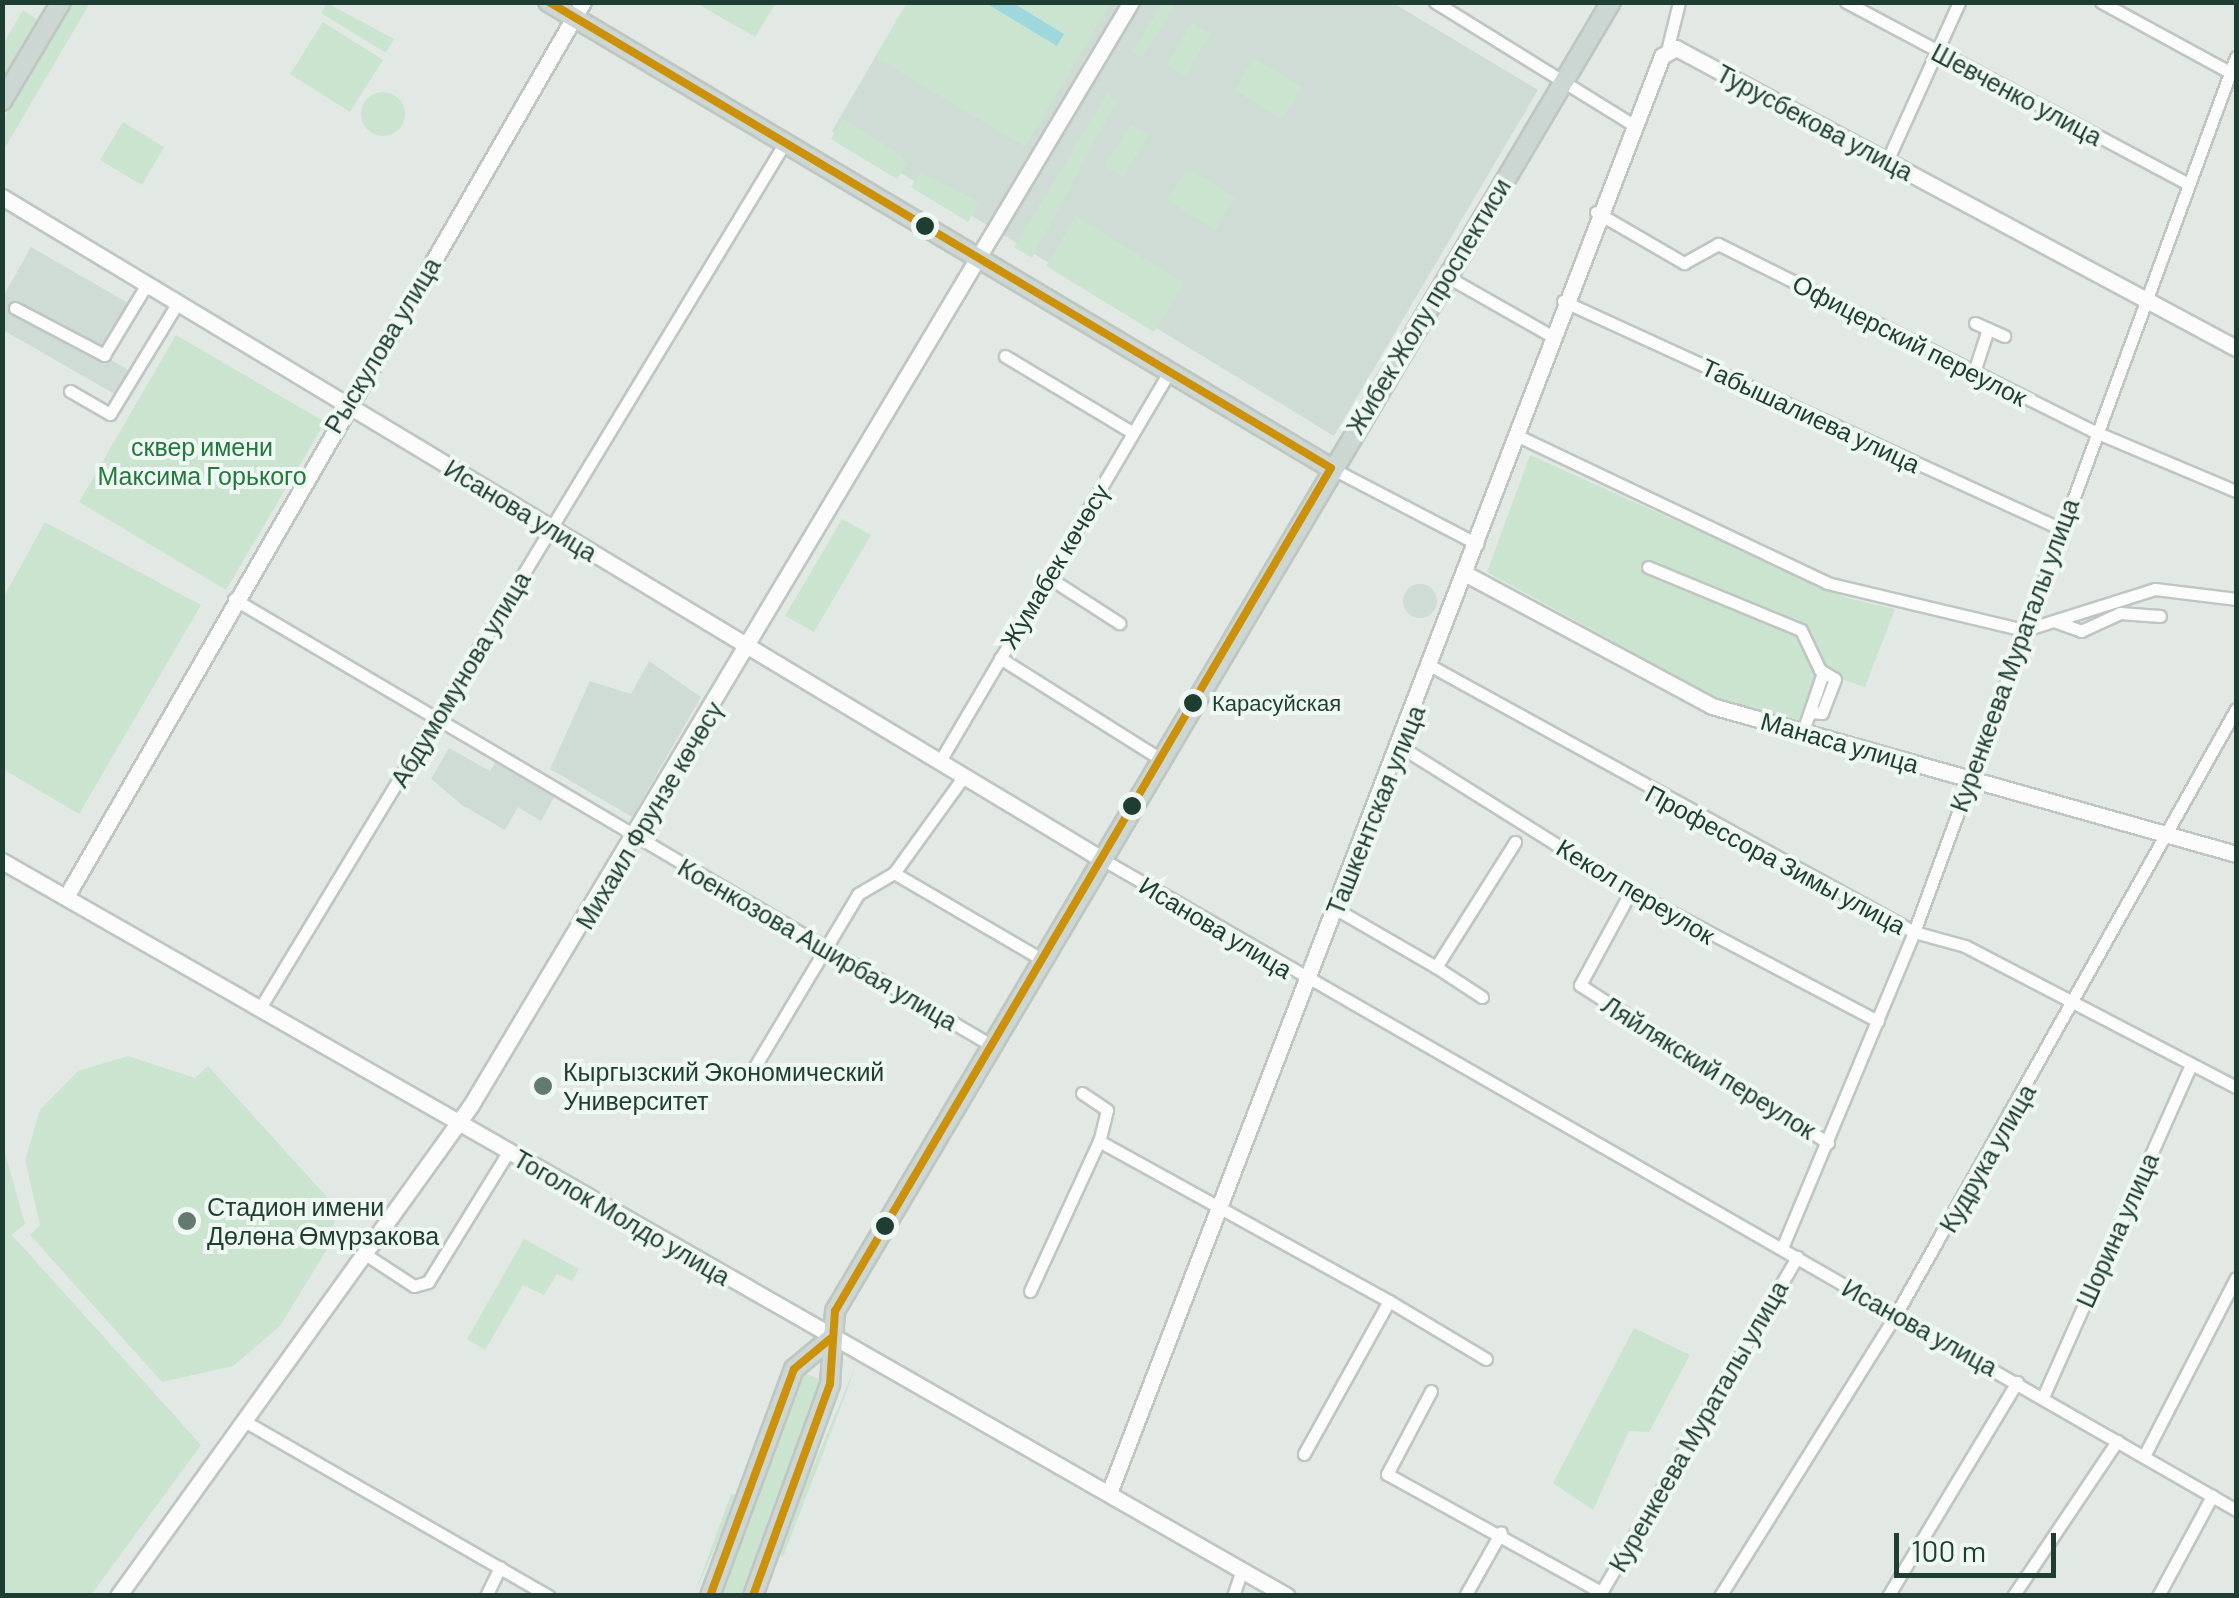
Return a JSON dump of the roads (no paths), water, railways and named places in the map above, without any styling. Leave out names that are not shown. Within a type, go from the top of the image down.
[{"type":"main road","points":[[2,101],[61,2]]},
{"type":"main road","points":[[548,2],[579,11],[784,144],[1332,468]]},
{"type":"main road","name":"Жибек Жолу проспектиси","points":[[753,1596],[830,1384],[830,1338],[835,1310],[1611,2]]},
{"type":"main road","name":"Жибек Жолу проспектиси","points":[[710,1596],[794,1369],[830,1338]]},
{"type":"street","name":"Михаил Фрунзе көчөсү","points":[[118,1596],[368,1256],[460,1122],[641,834],[974,257],[1131,2]]},
{"type":"street","points":[[1435,2],[1630,123],[1667,51],[1678,2]]},
{"type":"street","name":"Шевченко улица","points":[[1846,2],[2188,184]]},
{"type":"street","points":[[1887,160],[1940,53],[1959,2]]},
{"type":"street","points":[[2101,2],[2230,72]]},
{"type":"street","name":"Рыскулова улица","points":[[66,898],[234,599],[579,11]]},
{"type":"street","name":"Турусбекова улица","points":[[1667,51],[1887,160],[2236,348]]},
{"type":"street","name":"Куренкеева Мураталы улица","points":[[1782,1248],[1914,932],[2093,431],[2236,58]]},
{"type":"street","name":"Ташкентская улица","points":[[1109,1493],[1466,574],[1630,123]]},
{"type":"street","name":"Абдумомунова улица","points":[[260,1008],[784,144]]},
{"type":"street","name":"Исанова улица","points":[[2,198],[1306,980],[2043,1396],[2236,1510]]},
{"type":"street","name":"Офицерский переулок","points":[[1596,212],[1684,262],[1718,244],[2093,431],[2236,491]]},
{"type":"street","points":[[1446,276],[1550,335]]},
{"type":"street","points":[[15,308],[104,355],[148,284]]},
{"type":"street","name":"Табышалиева улица","points":[[1563,301],[2059,528]]},
{"type":"street","points":[[70,391],[110,414],[178,302]]},
{"type":"street","points":[[1975,323],[2004,336]]},
{"type":"street","points":[[1974,372],[1988,329]]},
{"type":"street","points":[[1005,356],[1133,434]]},
{"type":"street","name":"Жумабек көчөсү","points":[[940,761],[1169,372]]},
{"type":"street","points":[[1516,435],[1827,583],[2025,630],[2155,589],[2236,599]]},
{"type":"street","points":[[1332,468],[1477,544]]},
{"type":"street","points":[[1648,567],[1801,630],[1823,673],[1804,731]]},
{"type":"street","name":"Манаса улица","points":[[1466,574],[1712,706],[2168,828],[2236,854]]},
{"type":"street","points":[[1048,577],[1120,624]]},
{"type":"street","name":"Коенкозова Аширбая улица","points":[[234,599],[439,714],[641,834],[650,849],[991,1044]]},
{"type":"street","points":[[2054,621],[2081,631],[2120,612],[2160,616]]},
{"type":"street","points":[[1000,658],[1160,758]]},
{"type":"street","name":"Профессора Зимы улица","points":[[1431,666],[1914,932],[1965,946],[2236,1087]]},
{"type":"street","name":"Кудрука улица","points":[[1720,1596],[1896,1316],[2077,1004],[2168,828],[2236,710]]},
{"type":"street","name":"Кекол переулок","points":[[1400,747],[1632,890],[1878,1021]]},
{"type":"street","points":[[754,1068],[858,894],[894,873],[964,776]]},
{"type":"street","points":[[1436,967],[1515,842]]},
{"type":"street","name":"Тоголок Молдо улица","points":[[2,861],[1287,1596]]},
{"type":"street","points":[[894,873],[1041,958]]},
{"type":"street","name":"Ляйлякский переулок","points":[[1632,890],[1580,985],[1828,1142]]},
{"type":"street","points":[[1336,909],[1482,997]]},
{"type":"street","name":"Шорина улица","points":[[2043,1396],[2192,1064]]},
{"type":"street","points":[[1030,1291],[1099,1141],[1107,1110],[1082,1093]]},
{"type":"street","points":[[1099,1141],[1222,1202],[1486,1359]]},
{"type":"street","points":[[368,1256],[414,1286],[428,1282],[509,1151]]},
{"type":"street","name":"Куренкеева Мураталы улица","points":[[1600,1594],[1797,1257]]},
{"type":"street","points":[[2144,1456],[2236,1278]]},
{"type":"street","points":[[1304,1454],[1389,1301]]},
{"type":"street","points":[[1888,1596],[2017,1382]]},
{"type":"street","points":[[1431,1391],[1388,1474],[1500,1532],[1600,1594]]},
{"type":"street","points":[[246,1422],[549,1596]]},
{"type":"street","points":[[2013,1596],[2118,1441]]},
{"type":"street","points":[[2158,1596],[2212,1496]]},
{"type":"street","points":[[1465,1596],[1500,1532]]},
{"type":"street","points":[[486,1596],[500,1568]]},
{"type":"street","points":[[1233,1596],[1242,1570]]},
{"type":"water","points":[[986,3],[1013,3],[1064,34],[1057,46]]},
{"type":"place","name":"Карасуйская","points":[[1193,703]]},
{"type":"place","name":"Кыргызский Экономический Университет","points":[[543,1086]]},
{"type":"place","name":"Стадион имени Дөлөна Өмүрзакова","points":[[187,1221]]},
{"type":"park label","name":"сквер имени Максима Горького","points":[[202,462]]}]
